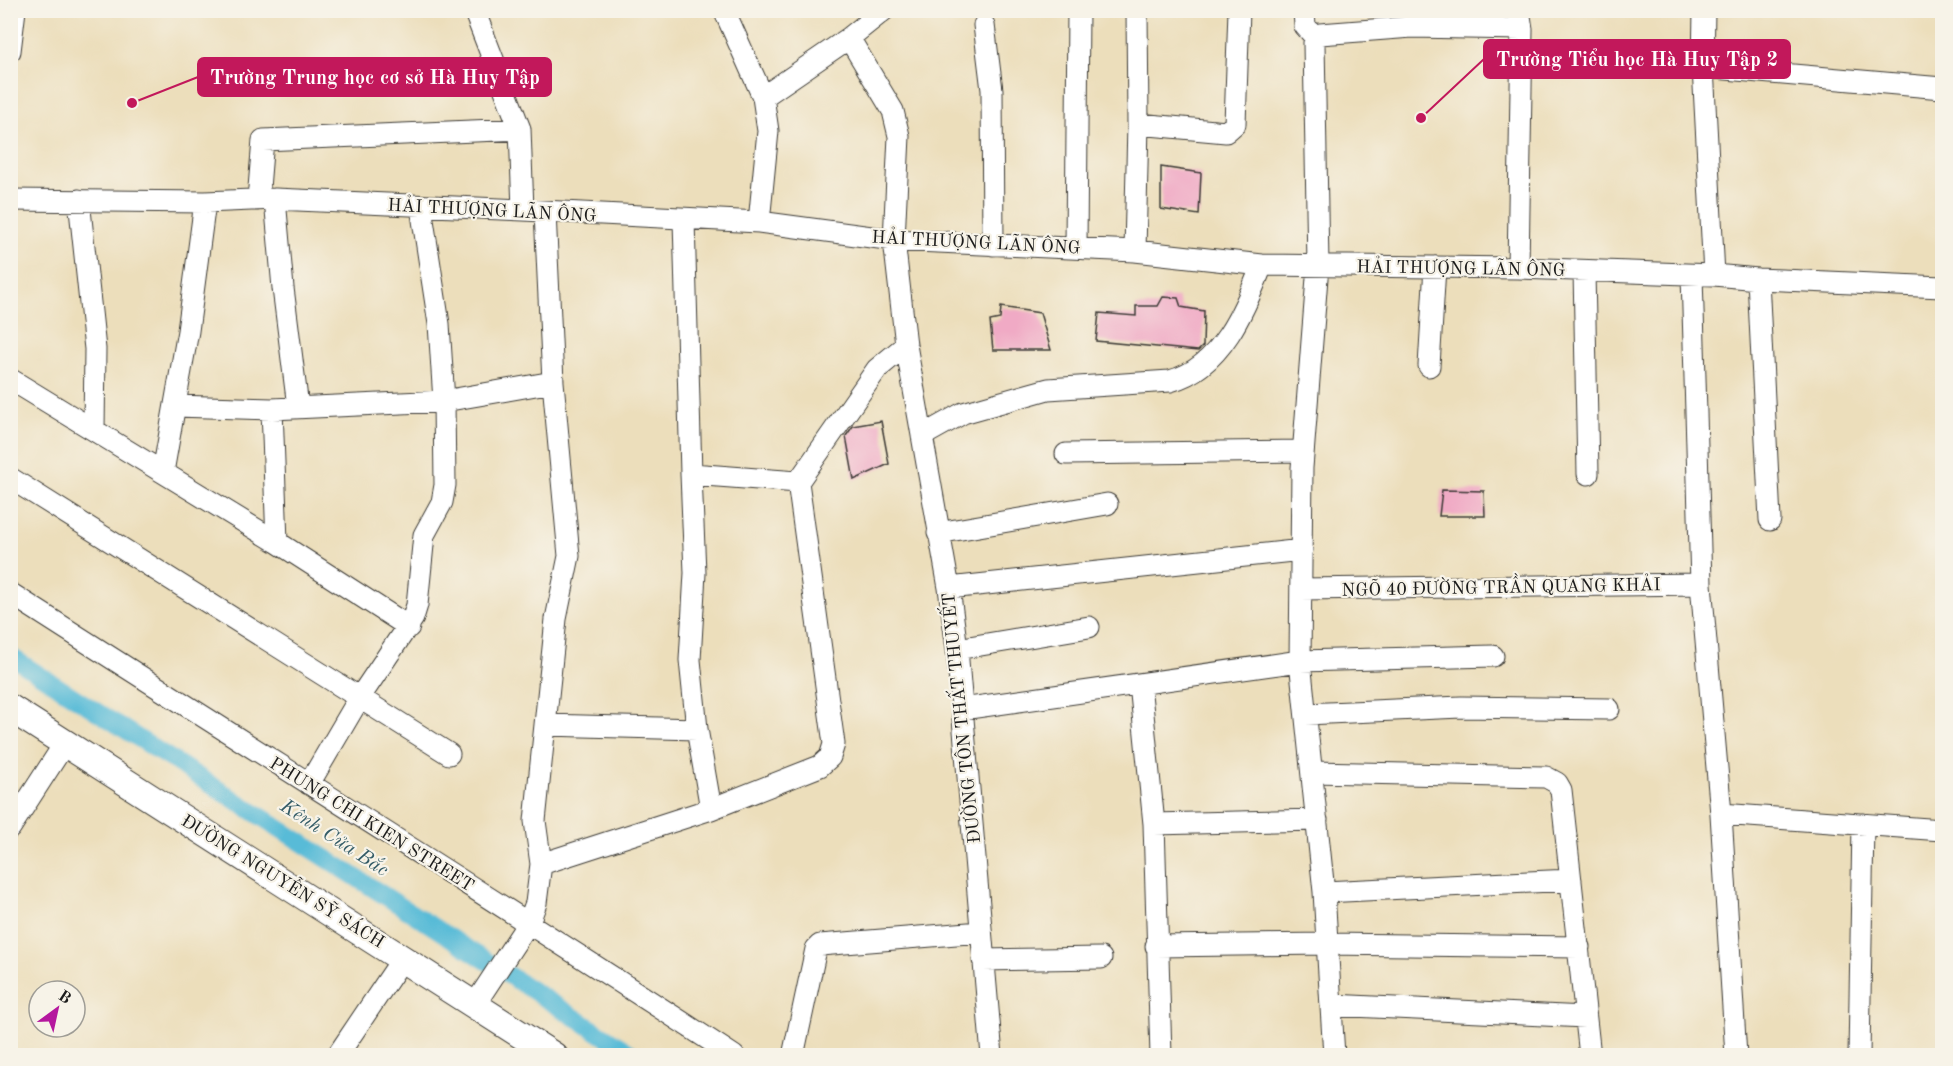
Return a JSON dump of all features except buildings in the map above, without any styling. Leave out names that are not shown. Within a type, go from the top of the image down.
[{"type":"main road","name":"ĐƯỜNG NGUYỄN SỸ SÁCH","points":[[10,708],[403,958],[481,994],[545,1053]]},
{"type":"street","points":[[10,51],[15,10]]},
{"type":"street","points":[[474,10],[520,129],[523,210]]},
{"type":"street","points":[[724,10],[763,97],[768,132],[759,222]]},
{"type":"street","points":[[763,97],[849,38],[884,10]]},
{"type":"street","points":[[1076,248],[1078,10]]},
{"type":"street","points":[[1135,251],[1138,124],[1137,10]]},
{"type":"street","points":[[1138,124],[1226,132],[1231,129],[1234,124],[1239,10]]},
{"type":"street","points":[[1304,10],[1305,26],[1315,37],[1318,265],[1303,451],[1300,660],[1324,892],[1334,1056]]},
{"type":"street","points":[[1704,10],[1703,67],[1714,274]]},
{"type":"street","points":[[1315,37],[1320,34],[1411,19],[1520,20],[1518,268]]},
{"type":"street","points":[[984,25],[992,90],[993,245]]},
{"type":"street","name":"ĐƯỜNG TÔN THẤT THUYẾT","points":[[849,38],[896,120],[899,136],[894,240],[906,345],[949,588],[957,649],[992,1056]]},
{"type":"street","points":[[1703,67],[1942,88]]},
{"type":"street","points":[[298,407],[283,288],[266,200],[263,140],[520,129]]},
{"type":"street","name":"HẢI THƯỢNG LÃN ÔNG","points":[[10,200],[206,202],[266,200],[523,210],[684,220],[759,222],[894,240],[1135,251],[1262,265],[1518,268],[1714,274],[1758,279],[1942,287]]},
{"type":"street","points":[[79,200],[95,350],[94,430]]},
{"type":"street","points":[[163,472],[176,406],[206,202]]},
{"type":"street","points":[[309,784],[360,697],[409,627],[417,605],[424,535],[439,509],[444,494],[444,401],[436,297],[421,207]]},
{"type":"street","points":[[481,994],[523,931],[536,903],[541,864],[535,820],[556,619],[569,556],[553,382],[544,212]]},
{"type":"street","points":[[684,220],[695,573],[690,660],[697,729],[711,809]]},
{"type":"street","points":[[922,436],[963,413],[1048,389],[1170,381],[1186,377],[1205,363],[1230,332],[1262,265]]},
{"type":"street","points":[[1429,366],[1435,267]]},
{"type":"street","points":[[1584,271],[1588,474]]},
{"type":"street","points":[[1692,275],[1701,584],[1721,814],[1736,1056]]},
{"type":"street","points":[[1758,279],[1770,520]]},
{"type":"street","points":[[541,864],[711,809],[826,762],[833,751],[834,744],[798,482],[877,369],[906,345]]},
{"type":"street","points":[[10,379],[277,542],[409,627]]},
{"type":"street","points":[[176,406],[272,409],[444,401],[553,382]]},
{"type":"street","points":[[272,409],[277,542]]},
{"type":"street","points":[[1066,454],[1303,451]]},
{"type":"street","points":[[691,474],[798,482]]},
{"type":"street","points":[[10,478],[448,754]]},
{"type":"street","points":[[938,533],[1107,504]]},
{"type":"street","points":[[949,588],[1302,550]]},
{"type":"street","name":"NGÕ 40 ĐƯỜNG TRẦN QUANG KHẢI","points":[[1301,590],[1701,584]]},
{"type":"street","name":"PHUNG CHI KIEN STREET","points":[[10,593],[309,784],[523,931],[734,1056]]},
{"type":"street","points":[[957,649],[1089,627]]},
{"type":"street","points":[[962,709],[1300,660],[1493,656]]},
{"type":"street","points":[[1140,684],[1154,824],[1161,1056]]},
{"type":"street","points":[[1306,714],[1461,707],[1610,709]]},
{"type":"street","points":[[546,725],[697,729]]},
{"type":"street","points":[[10,828],[65,743]]},
{"type":"street","points":[[1313,772],[1546,777],[1557,783],[1561,790],[1590,1056]]},
{"type":"street","points":[[1721,814],[1942,830]]},
{"type":"street","points":[[1154,824],[1317,820]]},
{"type":"street","points":[[1858,1056],[1863,824]]},
{"type":"street","points":[[1324,892],[1571,880]]},
{"type":"street","points":[[793,1056],[816,949],[820,945],[981,932]]},
{"type":"street","points":[[1156,946],[1327,944],[1579,947]]},
{"type":"street","points":[[337,1056],[403,958]]},
{"type":"street","points":[[983,960],[1101,958]]},
{"type":"street","points":[[1331,1005],[1585,1017]]},
{"type":"waterway","name":"Kênh Cửa Bắc","points":[[10,656],[635,1056]]},
{"type":"place","name":"Trường Trung học cơ sở Hà Huy Tập","points":[[132,103]]},
{"type":"place","name":"Trường Tiểu học Hà Huy Tập 2","points":[[1421,118]]}]
